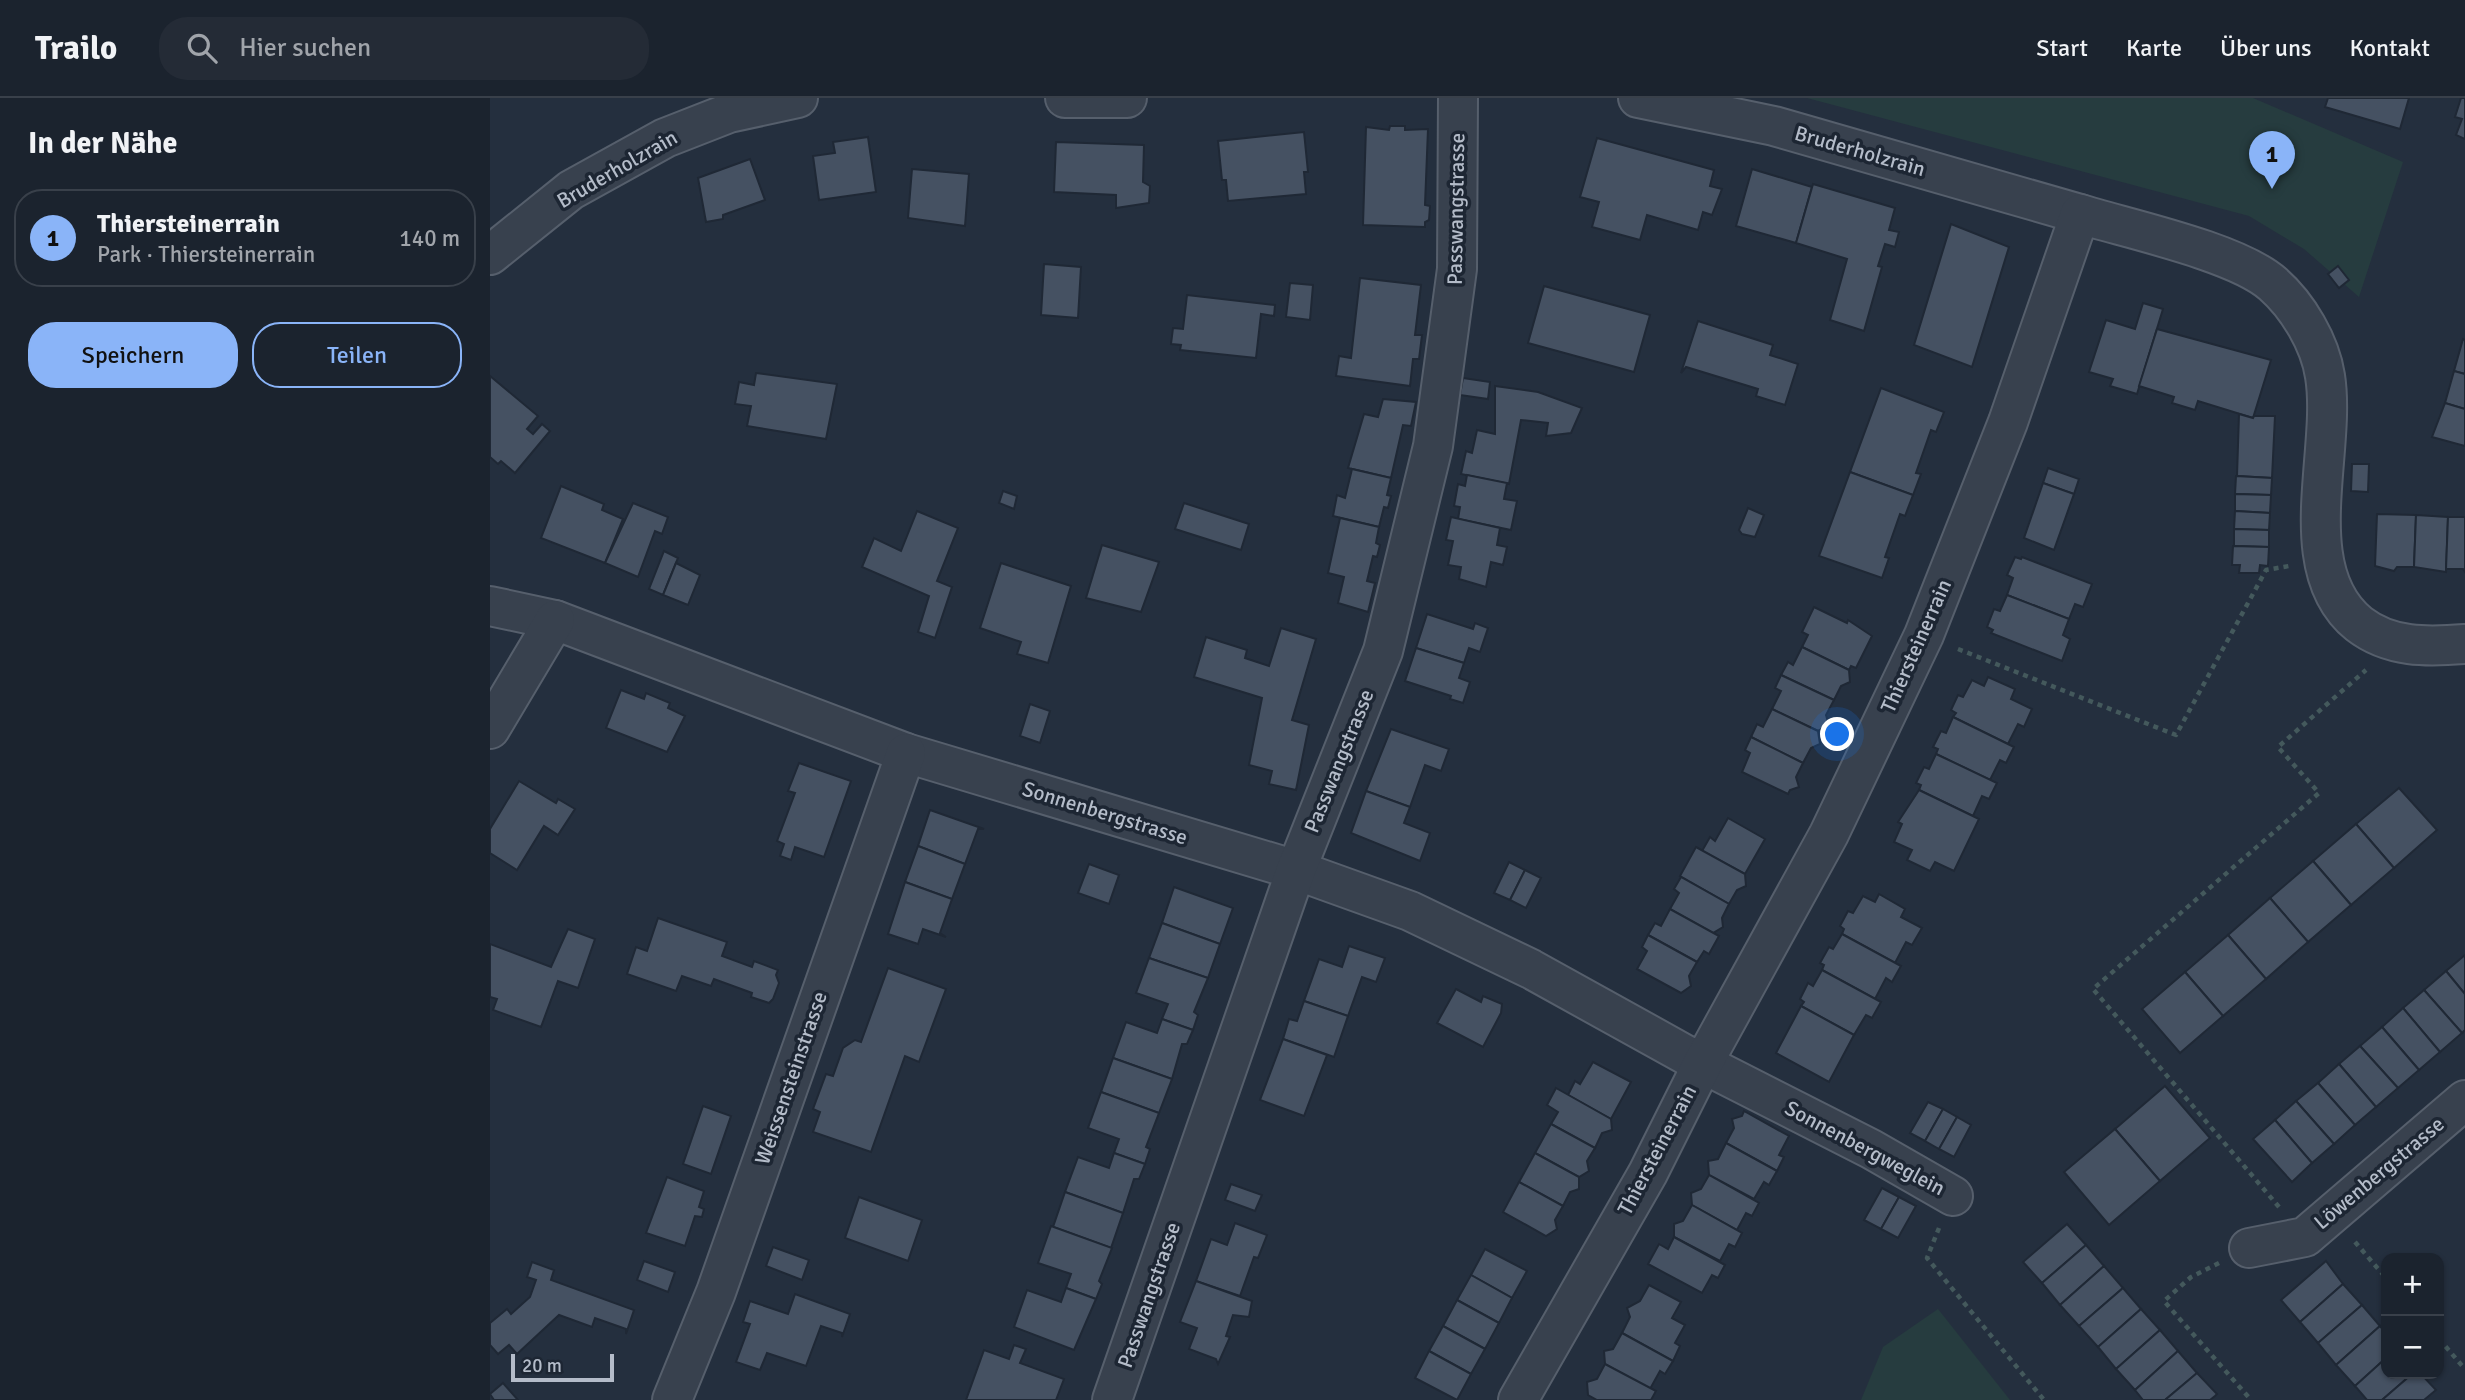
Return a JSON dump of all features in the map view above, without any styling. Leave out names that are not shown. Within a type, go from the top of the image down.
[{"type":"street","name":"Bruderholzrain","points":[[490,255],[571,190],[665,138],[729,113],[798,98]]},
{"type":"street","points":[[1065,98],[1128,98]]},
{"type":"street","name":"Passwangstrasse","points":[[1112,1400],[1296,870],[1383,651],[1433,446],[1457,270],[1458,98]]},
{"type":"street","name":"Bruderholzrain","points":[[1638,98],[1774,126],[2080,214]]},
{"type":"street","points":[[2080,214],[2239,263],[2273,284],[2296,311],[2312,338],[2325,374],[2327,405],[2321,537],[2323,559],[2331,587],[2344,612],[2368,631],[2397,644],[2465,643]]},
{"type":"street","name":"Thiersteinerrain","points":[[1518,1400],[1648,1173],[1703,1063],[1829,834],[1924,635],[2008,422],[2080,214]]},
{"type":"street","name":"Sonnenbergstrasse","points":[[490,606],[555,620],[906,753],[1296,870],[1410,911],[1531,969],[1703,1063]]},
{"type":"street","points":[[490,729],[555,620]]},
{"type":"street","name":"Weissensteinstrasse","points":[[672,1400],[716,1292],[906,753]]},
{"type":"street","name":"Sonnenbergweglein","points":[[1703,1063],[1871,1149],[1953,1196]]},
{"type":"street","name":"Löwenbergstrasse","points":[[2249,1248],[2305,1237],[2465,1100]]},
{"type":"path","points":[[1924,635],[2176,735],[2266,570],[2323,559]]},
{"type":"path","points":[[2252,1175],[2093,989],[2319,793],[2278,747],[2397,644]]},
{"type":"path","name":"Sonnenbergweglein","points":[[1953,1196],[1927,1258],[2043,1400]]},
{"type":"path","points":[[2332,1215],[2381,1272]]},
{"type":"path","points":[[2191,1277],[2164,1301],[2251,1400]]},
{"type":"path","points":[[2444,1345],[2465,1370]]},
{"type":"green space","points":[[1807,98],[2253,98],[2403,162],[2359,297],[2304,249],[2249,216]]},
{"type":"green space","points":[[1938,1309],[2010,1400],[1861,1400],[1883,1347]]},
{"type":"building","points":[[2328,98],[2409,98],[2400,129],[2325,107]]},
{"type":"building","points":[[2461,98],[2465,98],[2465,139],[2456,135],[2462,119],[2455,117]]},
{"type":"building","points":[[1390,126],[1405,126],[1405,130],[1428,129],[1425,205],[1430,206],[1429,220],[1425,222],[1425,227],[1363,225],[1366,127],[1389,130]]},
{"type":"building","points":[[1304,132],[1308,172],[1304,172],[1306,194],[1228,201],[1226,180],[1222,180],[1218,141]]},
{"type":"building","points":[[868,137],[876,192],[819,200],[813,156],[835,153],[833,142]]},
{"type":"building","points":[[1597,138],[1714,170],[1710,186],[1722,189],[1712,215],[1703,212],[1698,230],[1647,215],[1640,240],[1592,227],[1599,202],[1580,197]]},
{"type":"building","points":[[1056,142],[1144,145],[1143,182],[1150,186],[1149,203],[1116,208],[1116,195],[1054,192]]},
{"type":"building","points":[[750,159],[765,200],[723,215],[723,219],[706,222],[698,178]]},
{"type":"building","points":[[912,169],[969,174],[965,226],[908,218]]},
{"type":"building","points":[[1752,169],[1812,187],[1796,243],[1736,226]]},
{"type":"building","points":[[1813,184],[1895,208],[1889,230],[1899,232],[1895,247],[1885,244],[1878,266],[1882,267],[1864,331],[1830,320],[1847,259],[1796,243]]},
{"type":"building","points":[[1951,224],[2009,247],[1972,367],[1914,345]]},
{"type":"building","points":[[1044,264],[1081,267],[1078,318],[1041,315]]},
{"type":"building","points":[[2338,266],[2349,280],[2339,288],[2328,274]]},
{"type":"building","points":[[1360,278],[1421,285],[1415,335],[1422,335],[1419,359],[1413,359],[1410,386],[1336,376],[1339,356],[1351,358]]},
{"type":"building","points":[[1290,283],[1313,285],[1310,320],[1286,317]]},
{"type":"building","points":[[1544,286],[1650,315],[1634,372],[1528,343]]},
{"type":"building","points":[[1187,295],[1275,305],[1274,316],[1261,314],[1256,358],[1180,350],[1181,345],[1171,344],[1173,328],[1183,329]]},
{"type":"building","points":[[2143,303],[2163,309],[2137,394],[2110,386],[2113,379],[2089,372],[2106,320],[2135,329]]},
{"type":"building","points":[[1698,321],[1773,345],[1770,355],[1798,364],[1785,405],[1756,396],[1758,389],[1686,367],[1681,373]]},
{"type":"building","points":[[2157,329],[2271,360],[2253,418],[2198,401],[2195,410],[2172,403],[2174,397],[2139,386]]},
{"type":"building","points":[[2463,339],[2465,340],[2465,374],[2454,371]]},
{"type":"building","points":[[2454,371],[2465,374],[2465,409],[2445,403]]},
{"type":"building","points":[[756,373],[837,384],[826,439],[747,426],[751,406],[735,404],[739,382],[754,385]]},
{"type":"building","points":[[490,376],[538,416],[527,429],[533,434],[542,424],[550,431],[515,473],[501,461],[498,464],[490,457]]},
{"type":"building","points":[[1463,378],[1490,382],[1488,399],[1460,395]]},
{"type":"building","points":[[1495,386],[1538,392],[1582,408],[1571,433],[1546,436],[1548,423],[1521,420],[1509,484],[1461,474],[1466,451],[1472,453],[1477,430],[1495,434]]},
{"type":"building","points":[[1881,388],[1944,412],[1936,432],[1931,430],[1916,473],[1921,474],[1913,495],[1850,472]]},
{"type":"building","points":[[1383,399],[1416,402],[1411,426],[1403,425],[1391,478],[1348,468],[1364,414],[1378,417]]},
{"type":"building","points":[[2445,403],[2465,409],[2465,446],[2432,437]]},
{"type":"building","points":[[2239,414],[2253,418],[2275,416],[2272,478],[2237,476]]},
{"type":"building","points":[[2352,464],[2369,464],[2368,492],[2351,491]]},
{"type":"building","points":[[2048,468],[2079,479],[2074,494],[2043,483]]},
{"type":"building","points":[[1352,469],[1391,478],[1387,495],[1391,496],[1388,508],[1384,507],[1379,527],[1333,516],[1337,495],[1345,498]]},
{"type":"building","points":[[1850,472],[1913,495],[1905,516],[1900,514],[1885,557],[1889,558],[1882,578],[1819,556]]},
{"type":"building","points":[[1467,475],[1507,483],[1504,499],[1517,501],[1511,530],[1458,519],[1460,507],[1454,506],[1458,484],[1465,486]]},
{"type":"building","points":[[2236,476],[2272,478],[2271,495],[2235,494]]},
{"type":"building","points":[[2043,483],[2074,494],[2054,550],[2024,538]]},
{"type":"building","points":[[561,486],[604,504],[602,510],[623,519],[605,563],[541,538]]},
{"type":"building","points":[[1003,491],[1017,496],[1014,509],[999,503]]},
{"type":"building","points":[[2235,494],[2271,495],[2270,513],[2235,511]]},
{"type":"building","points":[[633,503],[668,517],[662,534],[655,531],[638,577],[605,563]]},
{"type":"building","points":[[1184,503],[1249,524],[1241,550],[1175,529]]},
{"type":"building","points":[[1748,508],[1764,515],[1755,537],[1742,534],[1739,530]]},
{"type":"building","points":[[917,511],[958,528],[937,581],[952,587],[935,638],[918,632],[929,596],[862,567],[874,538],[901,551]]},
{"type":"building","points":[[2235,511],[2270,513],[2269,530],[2234,529]]},
{"type":"building","points":[[2377,514],[2416,515],[2414,567],[2397,567],[2394,571],[2375,566]]},
{"type":"building","points":[[2416,515],[2448,517],[2446,572],[2414,567]]},
{"type":"building","points":[[1451,517],[1500,528],[1497,545],[1507,547],[1503,565],[1491,562],[1486,587],[1459,579],[1461,567],[1448,565],[1453,541],[1446,540]]},
{"type":"building","points":[[2448,517],[2465,517],[2465,572],[2463,569],[2446,569]]},
{"type":"building","points":[[1340,518],[1379,527],[1376,543],[1380,545],[1377,557],[1373,556],[1367,581],[1375,583],[1368,612],[1338,603],[1344,577],[1328,573]]},
{"type":"building","points":[[2234,529],[2269,530],[2269,547],[2234,546]]},
{"type":"building","points":[[1102,545],[1159,562],[1141,612],[1086,598]]},
{"type":"building","points":[[2233,546],[2269,547],[2268,566],[2260,565],[2259,573],[2239,573],[2240,565],[2232,565]]},
{"type":"building","points":[[664,551],[678,558],[663,595],[649,589]]},
{"type":"building","points":[[2015,557],[2022,557],[2092,584],[2083,607],[2075,604],[2069,619],[2007,595],[2013,578],[2007,575]]},
{"type":"building","points":[[676,563],[700,575],[688,605],[663,595]]},
{"type":"building","points":[[1001,563],[1071,586],[1048,663],[1017,654],[1021,642],[980,628]]},
{"type":"building","points":[[2007,595],[2069,619],[2063,635],[2070,639],[2062,661],[1991,633],[1993,630],[1987,627],[1994,609],[2000,611]]},
{"type":"building","points":[[1814,607],[1847,623],[1848,620],[1872,636],[1856,668],[1851,666],[1849,670],[1802,647],[1808,635],[1802,632]]},
{"type":"building","points":[[1427,614],[1473,629],[1475,623],[1488,628],[1480,652],[1469,648],[1464,663],[1416,648]]},
{"type":"building","points":[[1281,628],[1316,639],[1292,720],[1309,725],[1296,790],[1269,784],[1272,771],[1249,765],[1262,698],[1194,677],[1206,637],[1247,650],[1245,658],[1269,666]]},
{"type":"building","points":[[1802,647],[1849,670],[1850,682],[1841,686],[1834,700],[1781,675],[1788,662],[1793,665]]},
{"type":"building","points":[[1416,648],[1464,663],[1459,678],[1470,682],[1463,703],[1450,699],[1451,696],[1405,681]]},
{"type":"building","points":[[1781,675],[1834,700],[1826,715],[1829,725],[1818,731],[1772,709],[1781,691],[1775,688]]},
{"type":"building","points":[[1988,677],[2015,689],[2011,699],[2032,709],[2024,727],[2018,724],[2008,744],[1953,717],[1956,713],[1951,710],[1958,695],[1963,697],[1972,680],[1984,686]]},
{"type":"building","points":[[621,690],[644,699],[646,693],[670,703],[668,708],[685,716],[667,752],[606,728]]},
{"type":"building","points":[[1030,704],[1050,711],[1040,743],[1020,736]]},
{"type":"building","points":[[1772,709],[1818,731],[1820,744],[1811,748],[1803,763],[1751,737],[1757,724],[1763,727]]},
{"type":"building","points":[[1953,717],[2014,747],[2006,763],[2000,760],[1990,780],[1936,754],[1938,749],[1933,747],[1941,731],[1946,733]]},
{"type":"building","points":[[1391,729],[1449,749],[1441,771],[1425,765],[1410,807],[1366,791]]},
{"type":"building","points":[[1751,737],[1803,763],[1796,777],[1799,787],[1790,790],[1788,794],[1742,772],[1750,753],[1745,750]]},
{"type":"building","points":[[1936,754],[1997,783],[1989,799],[1982,796],[1973,816],[1919,790],[1921,785],[1916,783],[1924,767],[1929,769]]},
{"type":"building","points":[[799,763],[851,781],[824,857],[795,847],[791,860],[780,856],[784,844],[777,841],[795,793],[788,791]]},
{"type":"building","points":[[519,781],[556,803],[558,799],[575,809],[558,835],[544,826],[517,870],[490,853],[490,829]]},
{"type":"building","points":[[2399,788],[2437,830],[2394,868],[2356,824]]},
{"type":"building","points":[[1919,790],[1979,819],[1954,871],[1935,862],[1930,871],[1907,860],[1912,850],[1894,842],[1902,824],[1898,822]]},
{"type":"building","points":[[1366,791],[1410,807],[1404,823],[1430,833],[1420,861],[1351,833]]},
{"type":"building","points":[[930,810],[984,829],[978,829],[965,864],[918,846]]},
{"type":"building","points":[[1728,818],[1765,839],[1745,874],[1702,851],[1710,837],[1715,841]]},
{"type":"building","points":[[2356,824],[2394,868],[2351,905],[2313,861]]},
{"type":"building","points":[[918,846],[965,864],[952,899],[905,882]]},
{"type":"building","points":[[1696,847],[1745,874],[1746,886],[1737,890],[1729,904],[1680,876]]},
{"type":"building","points":[[2313,861],[2351,905],[2308,942],[2270,898]]},
{"type":"building","points":[[1509,862],[1525,870],[1510,900],[1494,893]]},
{"type":"building","points":[[1089,864],[1119,875],[1109,904],[1078,893]]},
{"type":"building","points":[[1525,870],[1541,878],[1526,908],[1510,900]]},
{"type":"building","points":[[1681,877],[1729,904],[1722,918],[1723,927],[1713,933],[1670,909],[1679,893],[1674,889]]},
{"type":"building","points":[[905,882],[952,899],[940,933],[946,937],[923,929],[918,944],[888,934]]},
{"type":"building","points":[[1174,887],[1233,908],[1220,944],[1162,923]]},
{"type":"building","points":[[1879,894],[1905,909],[1901,917],[1922,928],[1912,945],[1906,942],[1895,963],[1842,934],[1844,929],[1840,926],[1848,911],[1853,913],[1863,896],[1875,902]]},
{"type":"building","points":[[2270,898],[2308,942],[2266,979],[2228,935]]},
{"type":"building","points":[[1670,909],[1719,936],[1709,954],[1704,951],[1697,962],[1648,935],[1655,923],[1661,926]]},
{"type":"building","points":[[658,918],[727,942],[722,956],[752,967],[754,961],[778,970],[776,975],[779,983],[773,999],[769,1003],[751,997],[752,993],[714,979],[711,986],[682,976],[676,991],[627,974],[636,947],[647,951]]},
{"type":"building","points":[[1162,923],[1220,944],[1208,978],[1149,958]]},
{"type":"building","points":[[568,929],[595,939],[578,988],[558,981],[541,1027],[493,1010],[497,999],[490,997],[490,944],[551,967]]},
{"type":"building","points":[[1842,934],[1901,966],[1892,982],[1886,978],[1875,999],[1822,970],[1824,965],[1820,963],[1829,947],[1833,949]]},
{"type":"building","points":[[1648,935],[1697,962],[1689,976],[1691,986],[1681,993],[1637,969],[1647,951],[1642,947]]},
{"type":"building","points":[[2228,935],[2266,979],[2223,1016],[2185,972]]},
{"type":"building","points":[[1349,946],[1385,958],[1376,982],[1362,977],[1348,1016],[1304,1001],[1319,959],[1342,967]]},
{"type":"building","points":[[2465,955],[2465,994],[2446,971]]},
{"type":"building","points":[[1149,958],[1208,978],[1194,1012],[1198,1015],[1193,1030],[1162,1019],[1168,1004],[1136,993]]},
{"type":"building","points":[[888,968],[946,989],[919,1062],[905,1056],[871,1152],[813,1132],[820,1112],[813,1109],[826,1074],[833,1076],[843,1048],[855,1040],[861,1042]]},
{"type":"building","points":[[1822,970],[1881,1002],[1872,1018],[1866,1015],[1854,1035],[1801,1006],[1804,1002],[1800,999],[1808,983],[1813,986]]},
{"type":"building","points":[[2446,971],[2465,994],[2465,1030],[2462,1033],[2424,990]]},
{"type":"building","points":[[2185,972],[2223,1016],[2180,1053],[2142,1009]]},
{"type":"building","points":[[1456,989],[1481,1002],[1483,996],[1502,1004],[1501,1013],[1483,1047],[1437,1023]]},
{"type":"building","points":[[2424,990],[2462,1033],[2440,1052],[2403,1008]]},
{"type":"building","points":[[1304,1001],[1348,1016],[1334,1057],[1283,1039],[1289,1019],[1297,1021]]},
{"type":"building","points":[[1801,1006],[1854,1035],[1829,1082],[1776,1053]]},
{"type":"building","points":[[2403,1008],[2440,1052],[2419,1070],[2382,1027]]},
{"type":"building","points":[[1162,1019],[1193,1030],[1187,1044],[1182,1044],[1172,1079],[1113,1058],[1126,1022],[1157,1033]]},
{"type":"building","points":[[2382,1027],[2419,1070],[2398,1088],[2360,1046]]},
{"type":"building","points":[[1283,1039],[1327,1055],[1304,1116],[1260,1100]]},
{"type":"building","points":[[2360,1046],[2398,1088],[2376,1107],[2339,1064]]},
{"type":"building","points":[[1113,1058],[1172,1079],[1159,1113],[1101,1092]]},
{"type":"building","points":[[1593,1062],[1631,1082],[1611,1119],[1568,1095],[1575,1081],[1580,1084]]},
{"type":"building","points":[[2339,1064],[2376,1107],[2355,1125],[2318,1083]]},
{"type":"building","points":[[2318,1083],[2355,1125],[2334,1144],[2296,1101]]},
{"type":"building","points":[[2165,1086],[2210,1138],[2160,1181],[2115,1129]]},
{"type":"building","points":[[1556,1088],[1611,1119],[1612,1130],[1602,1133],[1595,1148],[1551,1124],[1558,1112],[1547,1105]]},
{"type":"building","points":[[1101,1092],[1159,1113],[1146,1147],[1150,1149],[1145,1164],[1114,1153],[1119,1139],[1088,1128]]},
{"type":"building","points":[[2296,1101],[2334,1144],[2312,1163],[2275,1120]]},
{"type":"building","points":[[1928,1102],[1943,1109],[1925,1141],[1910,1133]]},
{"type":"building","points":[[703,1106],[731,1116],[711,1174],[683,1164]]},
{"type":"building","points":[[1943,1109],[1957,1117],[1939,1149],[1925,1141]]},
{"type":"building","points":[[1744,1111],[1789,1136],[1779,1155],[1784,1157],[1777,1171],[1726,1143],[1734,1128],[1732,1119],[1742,1116]]},
{"type":"building","points":[[1957,1117],[1971,1125],[1954,1157],[1939,1149]]},
{"type":"building","points":[[2275,1120],[2312,1163],[2292,1182],[2253,1139]]},
{"type":"building","points":[[1551,1124],[1595,1148],[1587,1161],[1589,1171],[1579,1177],[1535,1153]]},
{"type":"building","points":[[2115,1129],[2160,1181],[2109,1225],[2064,1172]]},
{"type":"building","points":[[1726,1143],[1777,1171],[1769,1185],[1764,1182],[1754,1199],[1709,1175],[1708,1161],[1718,1159]]},
{"type":"building","points":[[1114,1153],[1145,1164],[1139,1179],[1134,1179],[1123,1213],[1065,1192],[1078,1157],[1109,1168]]},
{"type":"building","points":[[1535,1153],[1579,1177],[1579,1189],[1570,1192],[1563,1206],[1519,1182]]},
{"type":"building","points":[[1709,1175],[1759,1203],[1752,1216],[1746,1213],[1737,1230],[1692,1205],[1691,1193],[1701,1189]]},
{"type":"building","points":[[667,1177],[704,1191],[699,1207],[704,1209],[702,1217],[695,1216],[685,1246],[646,1233]]},
{"type":"building","points":[[1519,1182],[1563,1206],[1555,1220],[1557,1229],[1546,1236],[1503,1212]]},
{"type":"building","points":[[1231,1184],[1262,1195],[1255,1211],[1225,1200]]},
{"type":"building","points":[[1882,1188],[1899,1197],[1881,1229],[1864,1220]]},
{"type":"building","points":[[1065,1192],[1123,1213],[1111,1248],[1053,1227]]},
{"type":"building","points":[[859,1197],[922,1220],[908,1261],[845,1238]]},
{"type":"building","points":[[1899,1197],[1916,1206],[1898,1238],[1881,1229]]},
{"type":"building","points":[[1692,1205],[1742,1233],[1735,1247],[1729,1244],[1720,1261],[1674,1237],[1674,1224],[1683,1221]]},
{"type":"building","points":[[1235,1223],[1267,1235],[1258,1258],[1254,1257],[1240,1296],[1196,1281],[1211,1239],[1227,1245]]},
{"type":"building","points":[[2067,1224],[2086,1245],[2042,1283],[2023,1262]]},
{"type":"building","points":[[1051,1226],[1112,1248],[1099,1281],[1102,1284],[1096,1299],[1066,1288],[1071,1274],[1038,1263]]},
{"type":"building","points":[[1674,1237],[1725,1265],[1718,1278],[1712,1275],[1702,1293],[1648,1264],[1659,1244],[1668,1249]]},
{"type":"building","points":[[2086,1245],[2104,1266],[2060,1305],[2042,1283]]},
{"type":"building","points":[[773,1247],[809,1260],[802,1280],[766,1266]]},
{"type":"building","points":[[1485,1249],[1527,1271],[1512,1298],[1471,1275]]},
{"type":"building","points":[[644,1261],[675,1272],[668,1292],[637,1280]]},
{"type":"building","points":[[2326,1261],[2343,1284],[2300,1322],[2281,1300]]},
{"type":"building","points":[[532,1262],[554,1270],[551,1280],[634,1310],[626,1334],[626,1329],[595,1318],[592,1327],[559,1315],[517,1354],[509,1345],[498,1354],[490,1345],[490,1323],[507,1309],[511,1314],[530,1297],[536,1280],[527,1277]]},
{"type":"building","points":[[2104,1266],[2123,1288],[2079,1326],[2060,1305]]},
{"type":"building","points":[[1471,1275],[1512,1298],[1499,1323],[1457,1300]]},
{"type":"building","points":[[1196,1281],[1252,1301],[1249,1317],[1233,1315],[1226,1336],[1230,1337],[1218,1364],[1216,1359],[1189,1349],[1197,1328],[1180,1322]]},
{"type":"building","points":[[2343,1284],[2362,1305],[2318,1343],[2300,1322]]},
{"type":"building","points":[[1649,1285],[1681,1302],[1672,1318],[1685,1325],[1675,1343],[1680,1346],[1673,1361],[1622,1333],[1630,1317],[1627,1308],[1640,1301]]},
{"type":"building","points":[[1066,1288],[1096,1299],[1074,1350],[1014,1327],[1027,1290],[1061,1302]]},
{"type":"building","points":[[2123,1288],[2141,1309],[2098,1347],[2079,1326]]},
{"type":"building","points":[[795,1294],[850,1314],[842,1337],[842,1333],[821,1326],[806,1366],[767,1353],[760,1370],[736,1362],[750,1324],[743,1322],[750,1301],[788,1314]]},
{"type":"building","points":[[1457,1300],[1499,1323],[1485,1349],[1443,1326]]},
{"type":"building","points":[[2362,1305],[2380,1326],[2336,1365],[2318,1343]]},
{"type":"building","points":[[2141,1309],[2160,1330],[2116,1369],[2098,1347]]},
{"type":"building","points":[[1443,1326],[1485,1349],[1471,1374],[1429,1351]]},
{"type":"building","points":[[2380,1326],[2381,1363],[2355,1386],[2336,1365]]},
{"type":"building","points":[[2160,1330],[2178,1351],[2135,1390],[2116,1369]]},
{"type":"building","points":[[1622,1333],[1673,1361],[1665,1374],[1660,1371],[1650,1389],[1605,1364],[1604,1351],[1613,1349]]},
{"type":"building","points":[[1014,1345],[1026,1349],[1020,1363],[1064,1379],[1056,1400],[966,1400],[984,1350],[1009,1359]]},
{"type":"building","points":[[1429,1351],[1471,1374],[1457,1400],[1415,1378]]},
{"type":"building","points":[[2178,1351],[2197,1373],[2165,1400],[2143,1400],[2135,1390]]},
{"type":"building","points":[[2381,1363],[2381,1379],[2406,1379],[2382,1400],[2367,1400],[2355,1386]]},
{"type":"building","points":[[1605,1364],[1656,1391],[1651,1400],[1597,1400],[1588,1395],[1587,1382],[1597,1379]]},
{"type":"building","points":[[2197,1373],[2217,1394],[2215,1396],[2210,1400],[2165,1400]]},
{"type":"building","points":[[2406,1379],[2426,1379],[2436,1390],[2424,1400],[2382,1400]]},
{"type":"building","points":[[503,1383],[518,1400],[494,1400],[490,1394]]},
{"type":"place","name":"Thiersteinerrain","points":[[2272,189]]}]
